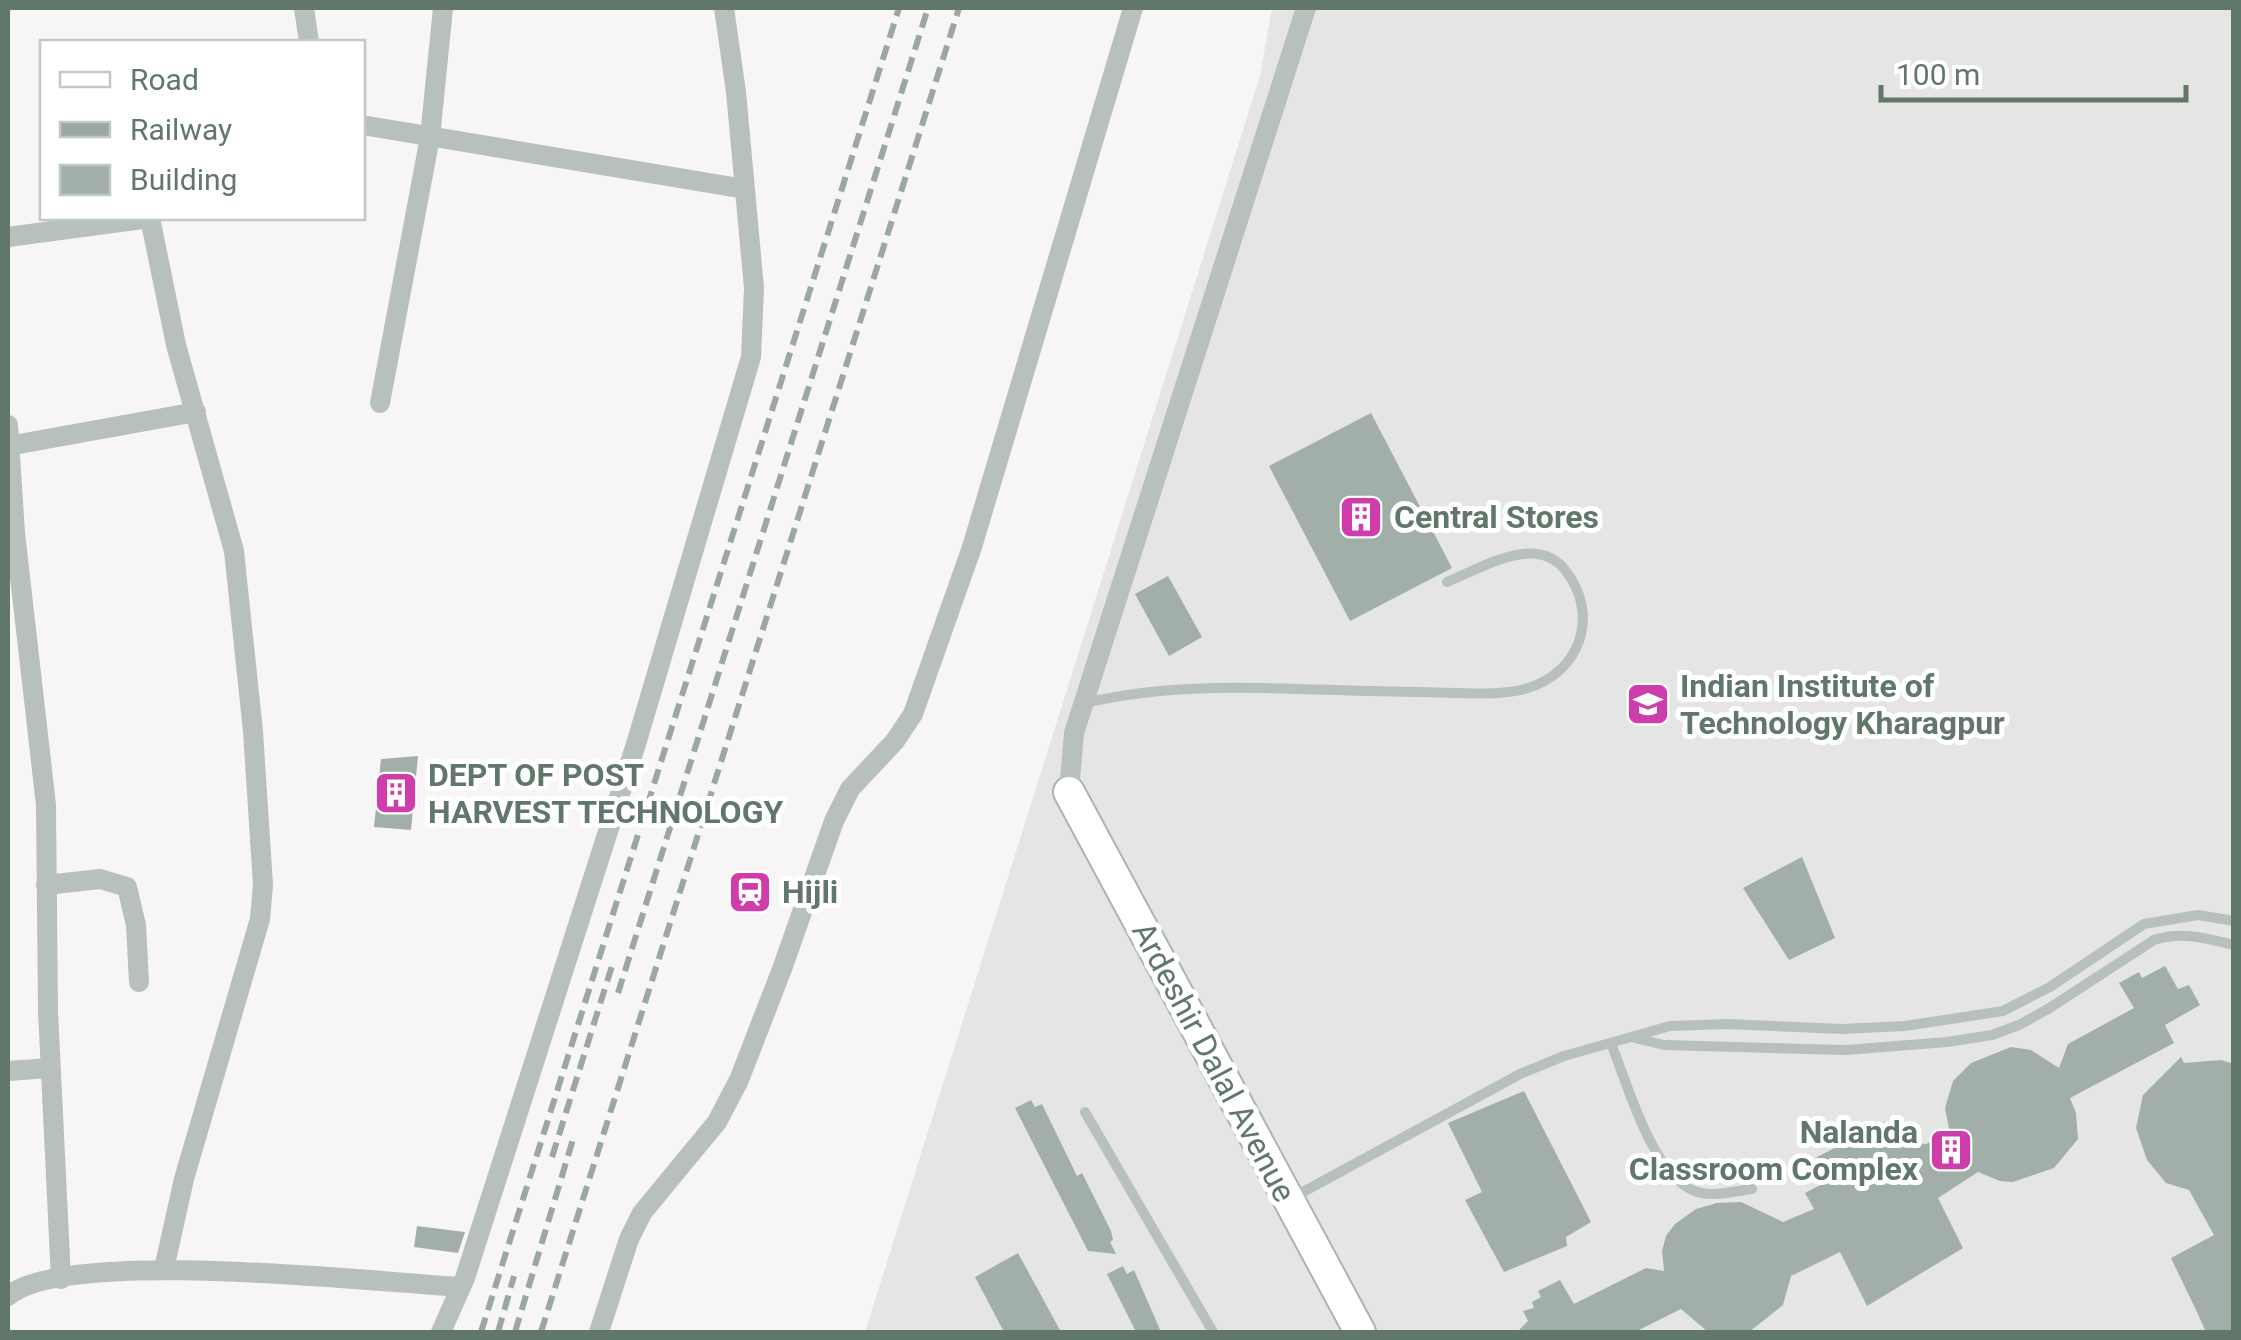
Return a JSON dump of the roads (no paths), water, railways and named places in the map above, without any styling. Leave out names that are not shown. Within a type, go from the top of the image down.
[{"type":"street","points":[[304,8],[309,40]]},
{"type":"street","points":[[380,403],[430,137],[443,8]]},
{"type":"street","points":[[441,1332],[461,1288],[636,744],[743,390],[750,357],[754,288],[724,8]]},
{"type":"street","points":[[598,1332],[629,1239],[642,1213],[717,1122],[739,1080],[834,820],[850,789],[896,741],[913,714],[972,547],[1134,8]]},
{"type":"street","points":[[1069,792],[1074,732],[1306,8]]},
{"type":"street","points":[[365,126],[745,189]]},
{"type":"street","points":[[8,238],[136,220]]},
{"type":"street","points":[[150,220],[176,345],[234,550],[253,730],[263,885],[260,919],[184,1179],[164,1269]]},
{"type":"street","points":[[62,1279],[50,1068],[46,805],[14,533],[8,439],[196,412]]},
{"type":"street","name":"Ardeshir Dalal Avenue","points":[[1069,792],[1360,1332]]},
{"type":"street","points":[[46,885],[100,879],[127,888],[136,925],[139,982]]},
{"type":"street","points":[[8,1072],[50,1068]]},
{"type":"street","points":[[8,1296],[30,1284],[94,1272],[164,1269],[461,1288]]},
{"type":"lane","points":[[1084,703],[1175,688],[1506,691],[1543,682],[1570,662],[1584,615],[1576,588],[1564,568],[1550,556],[1536,551],[1517,555],[1447,582]]},
{"type":"lane","points":[[1288,1200],[1520,1074],[1564,1056],[1670,1026],[1842,1029],[1904,1026],[2003,1011],[2050,988],[2144,924],[2198,916],[2234,921]]},
{"type":"lane","points":[[1632,1037],[1664,1046],[1846,1050],[1947,1042],[1992,1035],[2019,1025],[2154,940],[2171,934],[2190,934],[2234,945]]},
{"type":"lane","points":[[1611,1043],[1656,1153],[1673,1176],[1700,1193],[1752,1189]]},
{"type":"lane","points":[[1085,1112],[1212,1332]]},
{"type":"railway","points":[[481,1332],[899,8]]},
{"type":"railway","points":[[618,993],[928,8]]},
{"type":"railway","points":[[541,1332],[959,8]]},
{"type":"railway","points":[[552,1157],[612,966]]},
{"type":"railway","points":[[515,1332],[574,1136]]},
{"type":"railway","points":[[498,1332],[514,1276]]},
{"type":"place","name":"Central Stores","points":[[1361,517]]},
{"type":"place","name":"Indian Institute of Technology Kharagpur","points":[[1648,704]]},
{"type":"place","name":"DEPT OF POST HARVEST TECHNOLOGY","points":[[396,793]]},
{"type":"place","name":"Hijli","points":[[750,892]]},
{"type":"place","name":"Nalanda Classroom Complex","points":[[1951,1150]]}]
